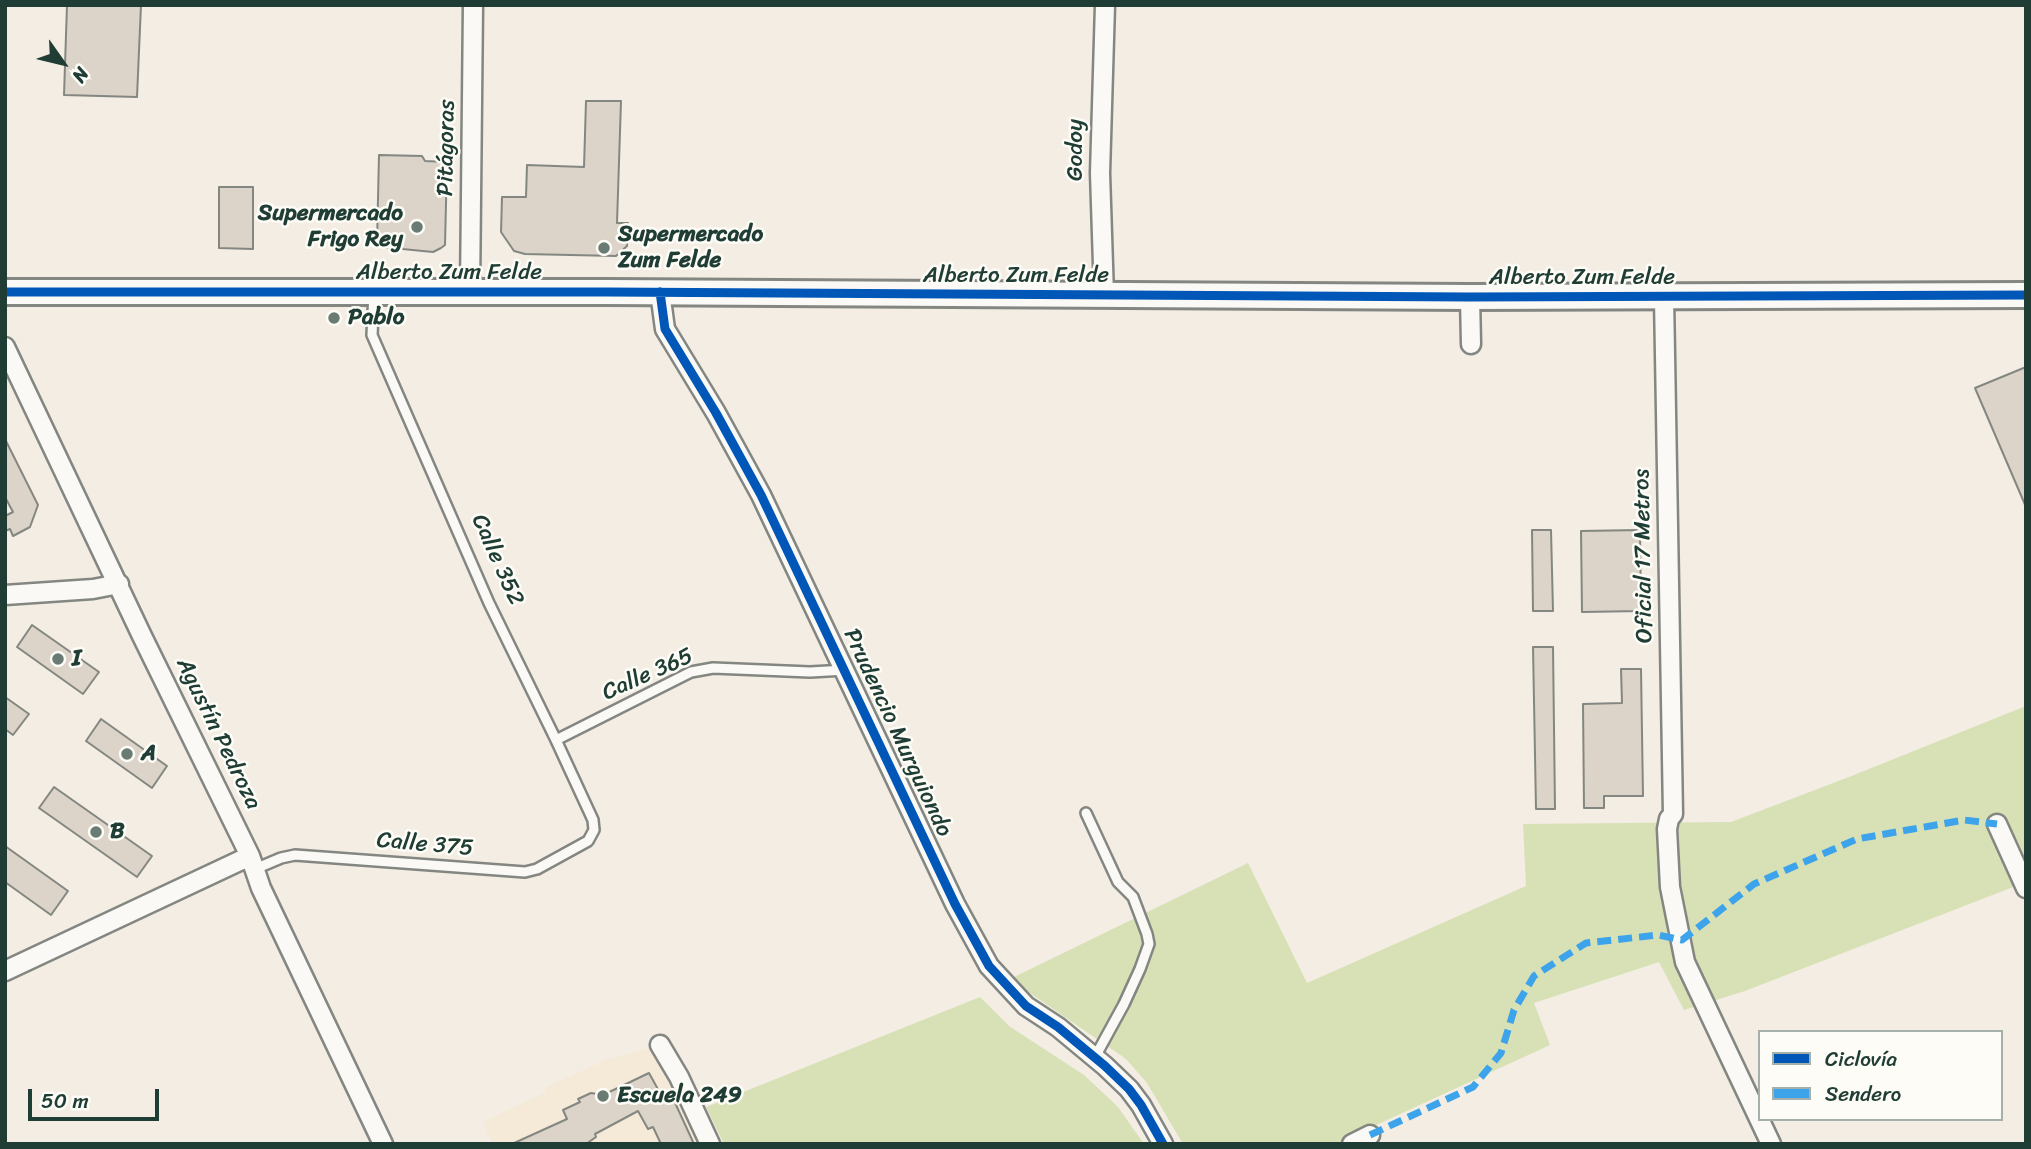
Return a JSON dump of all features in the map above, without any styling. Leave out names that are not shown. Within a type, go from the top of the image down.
[{"type":"street","name":"Pitágoras","points":[[470,292],[473,5]]},
{"type":"street","name":"Godoy","points":[[1104,296],[1100,173],[1105,5]]},
{"type":"street","name":"Alberto Zum Felde","points":[[5,292],[660,292],[1470,297],[2026,295]]},
{"type":"street","name":"Prudencio Murguiondo","points":[[660,292],[665,329],[761,495],[955,904],[989,966],[1027,1006],[1058,1027],[1121,1082],[1140,1105],[1163,1144]]},
{"type":"street","points":[[1470,297],[1471,344]]},
{"type":"street","name":"Oficial 17 Metros","points":[[1664,297],[1673,814],[1667,829],[1670,887],[1685,962],[1758,1117]]},
{"type":"street","name":"Agustín Pedroza","points":[[5,346],[253,863],[261,888],[383,1144]]},
{"type":"street","points":[[5,595],[93,589],[119,584]]},
{"type":"street","points":[[1997,824],[2026,888]]},
{"type":"street","points":[[5,971],[253,863]]},
{"type":"street","points":[[660,1045],[679,1077],[710,1144]]},
{"type":"street","name":"Oficial 17 Metros","points":[[1760,1121],[1771,1144]]},
{"type":"street","points":[[1352,1144],[1370,1135]]},
{"type":"lane","name":"Calle 352","points":[[374,292],[372,335],[489,603],[593,821],[594,830],[588,841]]},
{"type":"lane","name":"Calle 365","points":[[556,740],[691,672],[713,668],[810,672],[846,670]]},
{"type":"lane","points":[[1086,813],[1118,882],[1133,897],[1149,944],[1124,1004],[1095,1057]]},
{"type":"lane","name":"Calle 375","points":[[253,863],[295,855],[525,872],[537,869],[588,841]]},
{"type":"shaded area","name":"Escuela 249","points":[[655,1046],[702,1144],[493,1144],[483,1122],[546,1092],[545,1088],[606,1060]]},
{"type":"green space","points":[[2026,706],[2026,882],[1745,991],[1684,1010],[1659,962],[1534,1003],[1550,1045],[1335,1144],[1183,1144],[1147,1083],[1126,1059],[1012,978],[1248,863],[1307,983],[1526,886],[1523,824],[1731,822]]},
{"type":"green space","points":[[980,997],[1009,1026],[1084,1075],[1118,1107],[1144,1144],[724,1144],[706,1107]]},
{"type":"building","points":[[67,5],[141,5],[137,97],[64,95]]},
{"type":"building","points":[[586,101],[621,101],[617,223],[628,223],[627,246],[616,256],[525,254],[514,251],[501,232],[502,197],[526,197],[527,165],[584,167]]},
{"type":"building","points":[[379,155],[422,156],[425,161],[447,162],[445,245],[441,248],[433,252],[382,247],[377,243]]},
{"type":"building","points":[[219,187],[253,187],[253,249],[219,248]]},
{"type":"building","points":[[2026,367],[2026,507],[1975,388]]},
{"type":"building","points":[[5,439],[38,505],[30,527],[13,536],[10,529],[5,531],[5,516],[13,512],[5,497]]},
{"type":"building","points":[[1532,530],[1551,530],[1553,611],[1533,611]]},
{"type":"building","points":[[1640,530],[1641,611],[1582,612],[1581,531]]},
{"type":"building","name":"I","points":[[32,625],[99,672],[83,694],[17,647]]},
{"type":"building","points":[[1533,647],[1553,647],[1555,809],[1536,809]]},
{"type":"building","points":[[1621,669],[1641,669],[1643,796],[1604,796],[1604,808],[1584,808],[1583,704],[1622,703]]},
{"type":"building","points":[[5,697],[29,714],[13,735],[5,729]]},
{"type":"building","name":"A","points":[[101,719],[167,766],[152,788],[86,741]]},
{"type":"building","name":"B","points":[[54,787],[152,856],[137,877],[39,808]]},
{"type":"building","points":[[5,846],[68,891],[51,915],[5,882]]},
{"type":"building","points":[[649,1073],[660,1093],[663,1092],[665,1097],[671,1094],[694,1144],[661,1144],[653,1127],[648,1129],[638,1111],[595,1134],[596,1137],[586,1144],[512,1144],[567,1119],[563,1110],[580,1102],[578,1099],[591,1093],[603,1095]]},
{"type":"marked path","points":[[1370,1135],[1473,1087],[1501,1053],[1514,1010],[1534,976],[1586,943],[1658,935],[1682,940],[1754,884],[1857,839],[1964,820],[1997,824]]},
{"type":"cycle path","points":[[5,292],[1470,297],[2026,295]]},
{"type":"cycle path","points":[[660,292],[665,329],[761,495],[955,904],[989,966],[1026,1006],[1058,1027],[1129,1089],[1163,1144]]},
{"type":"place","name":"Supermercado Frigo Rey","points":[[417,227]]},
{"type":"place","name":"Supermercado Zum Felde","points":[[604,248]]},
{"type":"place","name":"Pablo","points":[[334,318]]},
{"type":"place","name":"I","points":[[58,659]]},
{"type":"place","name":"A","points":[[127,754]]},
{"type":"place","name":"B","points":[[96,832]]},
{"type":"place","name":"Escuela 249","points":[[603,1096]]}]
